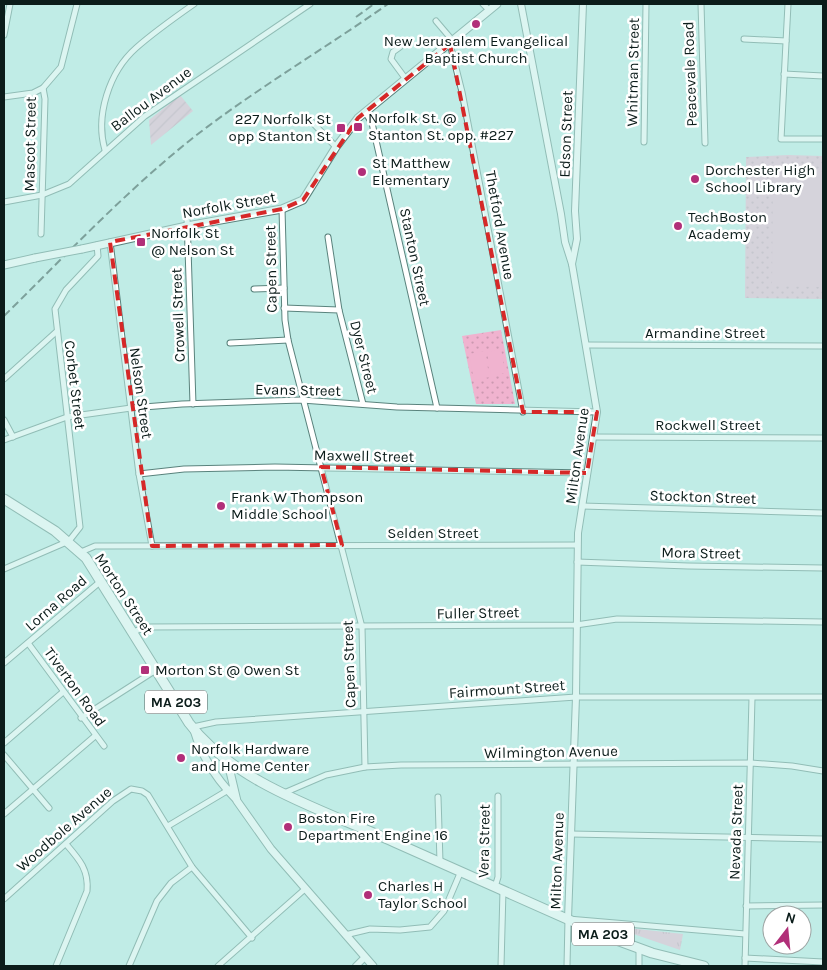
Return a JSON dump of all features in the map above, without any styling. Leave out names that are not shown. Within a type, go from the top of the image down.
[{"type":"highway","name":"Morton Street","points":[[4,499],[69,541],[80,552],[101,581],[156,670],[195,728],[228,763]]},
{"type":"highway","name":"MA 203","points":[[228,763],[284,793],[568,919],[639,948],[704,966]]},
{"type":"main road","name":"Norfolk Street","points":[[4,265],[188,226],[282,209],[303,200],[350,127],[405,78],[497,4]]},
{"type":"main road","name":"Morton Street","points":[[195,728],[201,752],[230,789],[270,849],[373,966]]},
{"type":"main road","points":[[228,763],[230,789]]},
{"type":"street","points":[[4,35],[10,4]]},
{"type":"street","name":"Mascot Street","points":[[41,234],[45,99],[43,88],[61,67],[77,4]]},
{"type":"street","points":[[105,150],[102,128],[104,102],[125,60],[140,45],[194,4]]},
{"type":"street","name":"Ballou Avenue","points":[[4,202],[42,195],[69,184],[145,116],[310,4]]},
{"type":"street","points":[[483,4],[489,10]]},
{"type":"street","name":"Milton Avenue","points":[[520,4],[564,242],[572,264],[598,412],[577,545],[576,697],[568,919]]},
{"type":"street","name":"Edson Street","points":[[572,264],[577,239],[575,210],[583,4]]},
{"type":"street","name":"Whitman Street","points":[[644,142],[646,4]]},
{"type":"street","name":"Peacevale Road","points":[[701,4],[705,143]]},
{"type":"street","points":[[788,4],[781,138],[823,139]]},
{"type":"street","points":[[436,21],[452,42]]},
{"type":"street","points":[[744,39],[786,41]]},
{"type":"street","name":"Thetford Avenue","points":[[452,42],[523,412]]},
{"type":"street","points":[[400,46],[393,52],[391,59],[405,78]]},
{"type":"street","points":[[784,74],[823,76]]},
{"type":"street","points":[[4,97],[33,93],[43,88]]},
{"type":"street","name":"Stanton Street","points":[[365,112],[374,131],[436,408]]},
{"type":"street","points":[[310,120],[336,148]]},
{"type":"street","name":"Capen Street","points":[[282,209],[284,308],[288,340],[362,627],[365,767]]},
{"type":"street","name":"Crowell Street","points":[[187,217],[193,404]]},
{"type":"street","points":[[562,226],[570,220],[576,225]]},
{"type":"street","points":[[328,237],[339,310]]},
{"type":"street","points":[[564,242],[572,245],[577,239]]},
{"type":"street","name":"Nelson Street","points":[[110,242],[139,474],[152,546]]},
{"type":"street","points":[[97,245],[98,256],[111,257]]},
{"type":"street","name":"Corbet Street","points":[[69,541],[80,527],[56,332],[56,303],[98,256]]},
{"type":"street","points":[[254,289],[284,288]]},
{"type":"street","name":"Dyer Street","points":[[284,308],[339,310],[363,404]]},
{"type":"street","points":[[4,379],[56,332]]},
{"type":"street","points":[[230,342],[288,340]]},
{"type":"street","name":"Armandine Street","points":[[586,345],[823,346]]},
{"type":"street","name":"Evans Street","points":[[4,440],[67,417],[131,408],[193,404],[302,400],[523,412],[598,412]]},
{"type":"street","points":[[4,420],[13,437]]},
{"type":"street","name":"Rockwell Street","points":[[593,437],[823,438]]},
{"type":"street","name":"Maxwell Street","points":[[139,474],[231,467],[321,467],[588,473]]},
{"type":"street","name":"Stockton Street","points":[[582,506],[823,513]]},
{"type":"street","points":[[4,569],[69,541]]},
{"type":"street","name":"Selden Street","points":[[80,552],[95,546],[577,545]]},
{"type":"street","name":"Mora Street","points":[[577,562],[823,568]]},
{"type":"street","name":"Lorna Road","points":[[4,663],[101,581]]},
{"type":"street","name":"Fuller Street","points":[[133,632],[146,627],[576,625],[617,619],[823,622]]},
{"type":"street","name":"Tiverton Road","points":[[28,643],[81,718],[104,746]]},
{"type":"street","points":[[81,718],[156,670]]},
{"type":"street","points":[[4,743],[63,692]]},
{"type":"street","name":"Fairmount Street","points":[[195,728],[363,711],[576,697],[823,697]]},
{"type":"street","name":"Nevada Street","points":[[745,966],[752,698]]},
{"type":"street","points":[[4,814],[95,736]]},
{"type":"street","points":[[4,755],[49,808]]},
{"type":"street","name":"Wilmington Avenue","points":[[284,793],[326,774],[365,767],[751,763],[792,766],[823,771]]},
{"type":"street","name":"Woodbole Avenue","points":[[4,899],[113,801],[132,789],[142,791],[148,795],[192,867],[252,938]]},
{"type":"street","points":[[168,826],[230,789]]},
{"type":"street","name":"Vera Street","points":[[498,796],[501,966]]},
{"type":"street","points":[[438,797],[440,862]]},
{"type":"street","points":[[571,834],[823,840]]},
{"type":"street","points":[[56,966],[87,891],[88,882],[86,871],[81,862],[66,844]]},
{"type":"street","points":[[128,966],[160,896],[171,882],[192,867]]},
{"type":"street","points":[[345,935],[370,929],[407,930],[430,927],[444,911],[461,871]]},
{"type":"street","points":[[218,966],[252,938],[305,889]]},
{"type":"street","points":[[746,906],[823,905]]},
{"type":"street","points":[[567,966],[568,919],[745,934]]},
{"type":"street","points":[[639,948],[639,966]]},
{"type":"street","points":[[356,966],[365,957]]},
{"type":"street","points":[[745,958],[823,962]]},
{"type":"highlighted area","points":[[450,44],[523,412],[597,412],[587,473],[321,467],[342,545],[152,546],[110,242],[282,209],[303,200],[358,118]]},
{"type":"green space","points":[[180,95],[193,111],[151,145],[149,120]]},
{"type":"green space","points":[[823,156],[823,299],[745,298],[746,157]]},
{"type":"green space","points":[[773,171],[823,172],[823,287],[772,286]]},
{"type":"green space","points":[[501,330],[515,404],[476,404],[462,336]]},
{"type":"green space","points":[[501,349],[505,373],[491,376],[487,352]]},
{"type":"green space","points":[[484,351],[490,377],[474,380],[469,354]]},
{"type":"green space","points":[[610,926],[683,934],[680,950]]},
{"type":"railway","points":[[356,17],[374,4]]},
{"type":"railway","points":[[4,316],[120,201],[194,137],[241,102],[388,4]]},
{"type":"place","name":"New Jerusalem Evangelical Baptist Church","points":[[476,24]]},
{"type":"place","name":"Norfolk St. @ Stanton St. opp. #227","points":[[358,127]]},
{"type":"place","name":"227 Norfolk St opp Stanton St","points":[[341,128]]},
{"type":"place","name":"St Matthew Elementary","points":[[362,172]]},
{"type":"place","name":"Dorchester High School Library","points":[[695,179]]},
{"type":"place","name":"TechBoston Academy","points":[[678,226]]},
{"type":"place","name":"Norfolk St @ Nelson St","points":[[141,242]]},
{"type":"place","name":"Frank W Thompson Middle School","points":[[221,506]]},
{"type":"place","name":"Morton St @ Owen St","points":[[145,670]]},
{"type":"place","name":"Norfolk Hardware and Home Center","points":[[181,758]]},
{"type":"place","name":"Boston Fire Department Engine 16","points":[[288,827]]},
{"type":"place","name":"Charles H Taylor School","points":[[368,895]]}]
